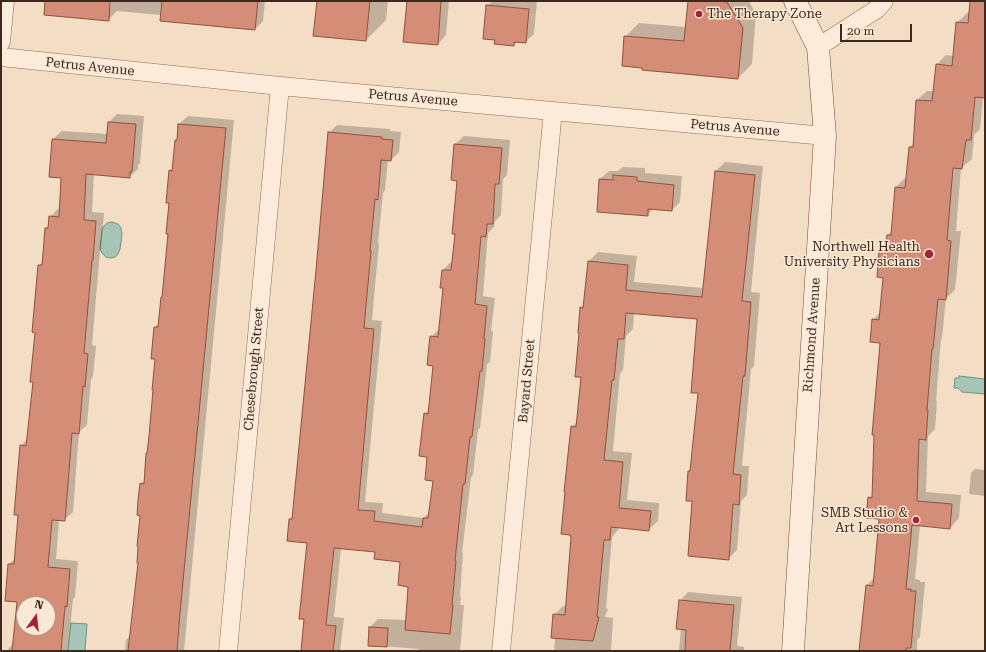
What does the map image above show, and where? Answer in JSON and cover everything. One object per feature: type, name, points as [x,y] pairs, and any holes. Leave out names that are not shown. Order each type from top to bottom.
[{"type":"main road","name":"Richmond Avenue","points":[[792,651],[825,136],[818,47],[795,1]]},
{"type":"street","points":[[1,42],[5,1]]},
{"type":"street","points":[[818,47],[877,9],[884,1]]},
{"type":"street","name":"Petrus Avenue","points":[[1,57],[280,86],[825,136]]},
{"type":"street","name":"Chesebrough Street","points":[[228,651],[280,86]]},
{"type":"street","name":"Bayard Street","points":[[501,651],[553,111]]},
{"type":"shaded area","points":[[112,222],[118,224],[121,228],[122,234],[118,254],[115,257],[110,258],[106,257],[102,253],[100,248],[102,230],[107,223]]},
{"type":"shaded area","points":[[959,376],[985,379],[985,394],[962,392],[958,388],[954,388],[955,378],[959,378]]},
{"type":"shaded area","points":[[71,623],[87,624],[85,651],[68,651]]},
{"type":"building","points":[[45,1],[110,1],[109,21],[44,15]]},
{"type":"building","points":[[162,1],[258,1],[255,30],[160,21]]},
{"type":"building","points":[[317,1],[370,1],[366,41],[313,36]]},
{"type":"building","points":[[407,1],[441,1],[438,45],[403,42]]},
{"type":"building","points":[[688,1],[727,2],[743,28],[738,79],[642,70],[642,68],[622,66],[624,36],[684,41]]},
{"type":"building","points":[[970,1],[985,1],[985,98],[975,97],[971,140],[966,140],[962,169],[953,168],[947,240],[951,241],[946,300],[938,299],[932,349],[926,440],[919,439],[917,501],[952,504],[950,529],[912,525],[906,589],[916,591],[911,648],[906,648],[906,651],[859,651],[866,585],[873,586],[879,519],[866,518],[868,497],[872,498],[874,435],[872,435],[880,343],[870,342],[872,319],[879,320],[883,278],[877,277],[879,250],[885,251],[887,235],[891,235],[895,187],[905,188],[909,147],[913,147],[916,100],[932,101],[936,64],[952,66],[956,22],[968,23]]},
{"type":"building","points":[[486,5],[529,9],[526,43],[514,42],[514,46],[494,44],[495,40],[483,39]]},
{"type":"building","points":[[108,122],[136,124],[132,172],[130,172],[130,178],[86,174],[84,220],[96,221],[84,353],[88,354],[85,387],[83,386],[79,434],[72,433],[65,521],[52,520],[48,567],[70,569],[61,651],[12,651],[16,612],[16,636],[56,636],[56,596],[16,596],[16,602],[5,601],[8,564],[14,564],[18,515],[14,515],[20,445],[26,446],[33,382],[30,382],[35,333],[32,332],[38,265],[42,265],[45,228],[48,228],[49,216],[59,217],[61,178],[49,177],[52,139],[106,143]]},
{"type":"building","points":[[178,124],[226,128],[177,651],[128,651],[138,563],[137,546],[140,516],[137,515],[138,500],[140,483],[144,484],[153,390],[155,359],[151,359],[154,327],[158,327],[162,297],[168,234],[166,234],[169,203],[166,203],[169,170],[172,171]]},
{"type":"building","points":[[328,132],[382,137],[382,139],[393,140],[391,161],[381,160],[378,200],[375,199],[370,251],[364,328],[374,329],[358,510],[375,511],[374,521],[422,527],[423,518],[428,518],[433,481],[425,480],[427,457],[419,456],[424,413],[428,414],[433,366],[427,365],[430,336],[438,337],[443,288],[440,288],[442,270],[451,270],[455,234],[452,234],[457,181],[451,180],[454,144],[502,148],[499,184],[495,184],[493,224],[487,224],[486,237],[481,236],[475,304],[487,306],[485,339],[482,371],[480,371],[472,437],[470,437],[465,484],[463,484],[455,561],[450,634],[405,630],[408,587],[398,585],[400,562],[374,559],[375,552],[334,548],[326,625],[336,626],[333,651],[301,651],[304,619],[299,619],[307,543],[287,541],[289,519],[292,519]]},
{"type":"building","points":[[715,171],[755,175],[742,301],[751,302],[745,376],[743,376],[733,474],[741,475],[739,505],[733,504],[729,560],[688,556],[692,501],[686,501],[688,471],[690,471],[698,393],[691,393],[697,319],[626,313],[624,339],[618,339],[614,380],[612,380],[604,460],[623,462],[619,508],[651,511],[649,531],[611,527],[610,540],[604,540],[597,617],[599,617],[593,641],[551,638],[553,614],[565,615],[571,537],[570,535],[561,534],[571,426],[576,427],[581,377],[575,377],[580,307],[583,308],[588,261],[628,265],[626,290],[702,297]]},
{"type":"building","points":[[613,175],[637,177],[637,181],[674,185],[672,211],[648,209],[648,216],[597,212],[599,179],[613,180]]},
{"type":"building","points":[[679,600],[734,605],[730,651],[685,651],[686,630],[676,629]]},
{"type":"building","points":[[369,627],[388,628],[387,647],[368,646]]},
{"type":"place","name":"The Therapy Zone","points":[[699,14]]},
{"type":"place","name":"Northwell Health University Physicians","points":[[929,254]]},
{"type":"place","name":"SMB Studio & Art Lessons","points":[[916,520]]}]
